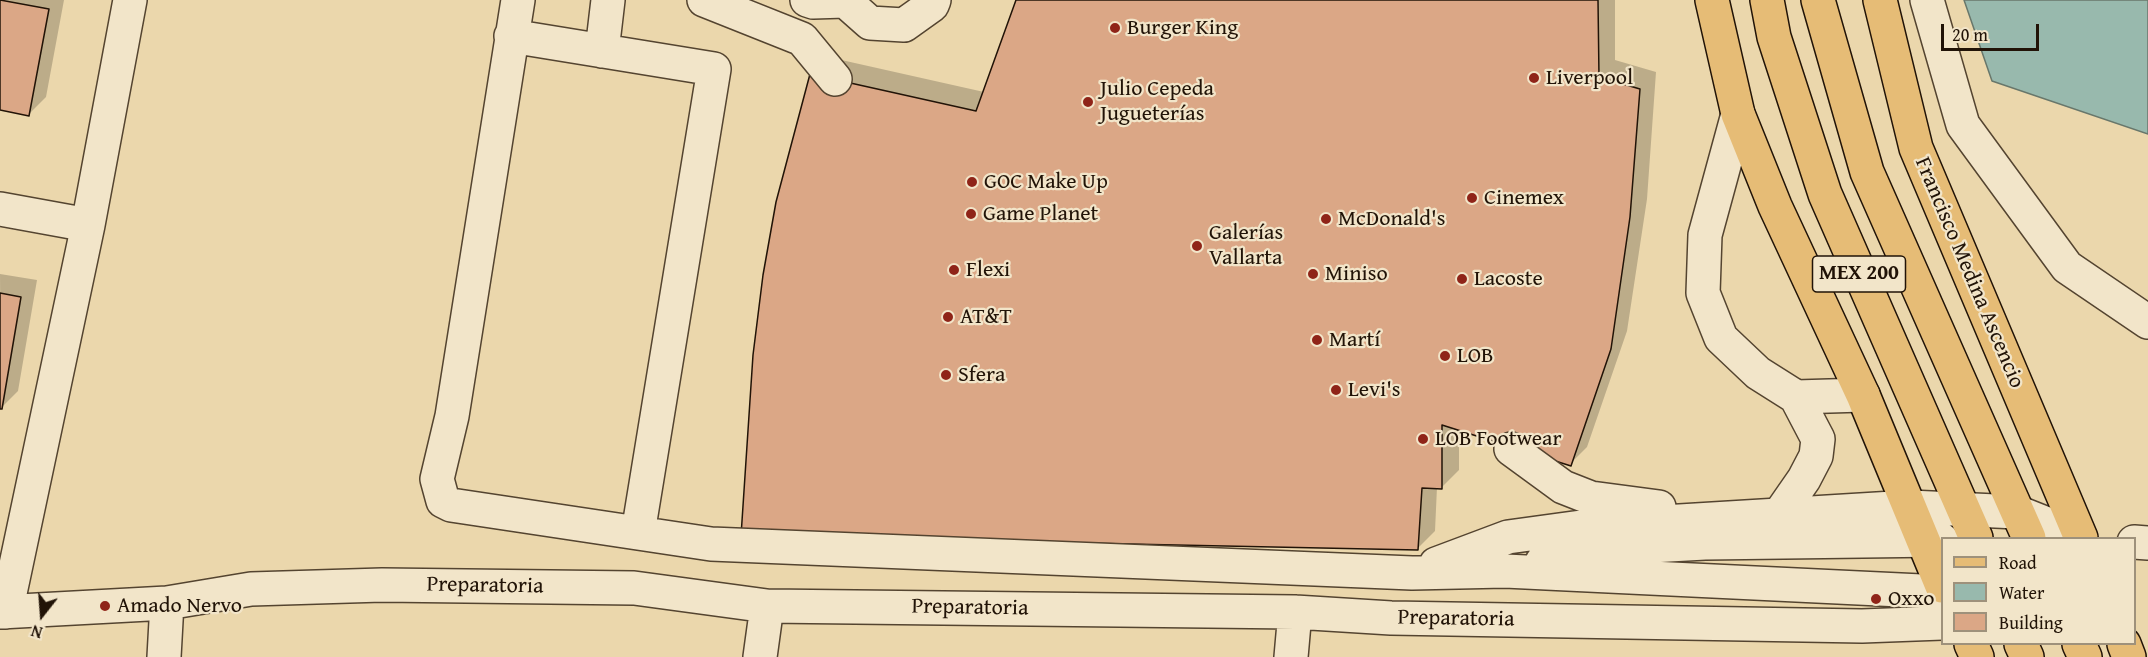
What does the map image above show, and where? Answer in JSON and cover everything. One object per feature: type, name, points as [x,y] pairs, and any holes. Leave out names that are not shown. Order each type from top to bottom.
[{"type":"main road","points":[[1712,0],[1738,114],[1775,206],[1863,395],[1910,507],[1935,557]]},
{"type":"main road","name":"MEX 200","points":[[1767,0],[1774,37],[1825,194],[1961,509],[1975,537]]},
{"type":"main road","name":"MEX 200","points":[[1818,0],[1867,172],[2023,525]]},
{"type":"main road","name":"Francisco Medina Ascencio","points":[[1880,0],[1916,148],[2081,537]]},
{"type":"street","points":[[3,612],[88,225],[130,0]]},
{"type":"street","points":[[518,0],[452,416],[437,479],[443,501],[451,505],[711,544],[1412,573],[1505,571],[1941,592]]},
{"type":"street","points":[[602,51],[608,0]]},
{"type":"street","points":[[704,0],[802,39],[835,79]]},
{"type":"street","points":[[807,0],[813,2],[844,1],[870,23],[904,25],[932,5],[934,0]]},
{"type":"street","points":[[1927,0],[1963,124],[2067,267],[2148,322]]},
{"type":"street","points":[[511,36],[714,69],[638,533]]},
{"type":"street","points":[[1738,114],[1705,235],[1703,292],[1721,338],[1758,373],[1796,397],[1818,439],[1816,456],[1804,479],[1779,515]]},
{"type":"street","points":[[0,209],[88,225]]},
{"type":"street","points":[[1796,397],[1863,395]]},
{"type":"street","points":[[1511,449],[1563,488],[1591,498],[1744,518]]},
{"type":"street","points":[[1412,573],[1508,537],[1581,526],[1910,507],[1961,509],[2077,537]]},
{"type":"street","points":[[1505,571],[1596,549],[1705,543],[1935,557]]},
{"type":"street","name":"Preparatoria","points":[[3,612],[167,603],[251,589],[382,585],[634,588],[767,606],[1295,612],[1391,618],[1650,623],[1862,626],[1941,623]]},
{"type":"street","points":[[164,657],[167,603]]},
{"type":"street","points":[[760,657],[767,606]]},
{"type":"street","points":[[1291,657],[1295,612]]},
{"type":"water","points":[[1964,0],[2148,0],[2148,134],[1992,81]]},
{"type":"building","points":[[0,0],[49,9],[29,116],[0,110]]},
{"type":"building","name":"Galerías Vallarta","points":[[1016,0],[1598,0],[1599,77],[1640,89],[1630,217],[1611,349],[1571,466],[1442,425],[1442,489],[1422,488],[1418,550],[741,536],[753,355],[763,275],[776,202],[810,74],[976,111]]},
{"type":"building","points":[[0,293],[21,297],[2,409],[0,409]]},
{"type":"place","name":"Burger King","points":[[1115,28]]},
{"type":"place","name":"Liverpool","points":[[1534,78]]},
{"type":"place","name":"Julio Cepeda Jugueterías","points":[[1088,102]]},
{"type":"place","name":"GOC Make Up","points":[[972,182]]},
{"type":"place","name":"Cinemex","points":[[1472,198]]},
{"type":"place","name":"Game Planet","points":[[971,214]]},
{"type":"place","name":"McDonald's","points":[[1326,219]]},
{"type":"place","name":"Galerías Vallarta","points":[[1197,246]]},
{"type":"place","name":"Flexi","points":[[954,270]]},
{"type":"place","name":"Miniso","points":[[1313,274]]},
{"type":"place","name":"Lacoste","points":[[1462,279]]},
{"type":"place","name":"AT&T","points":[[948,317]]},
{"type":"place","name":"Martí","points":[[1317,340]]},
{"type":"place","name":"LOB","points":[[1445,356]]},
{"type":"place","name":"Sfera","points":[[946,375]]},
{"type":"place","name":"Levi's","points":[[1336,390]]},
{"type":"place","name":"LOB Footwear","points":[[1423,439]]},
{"type":"place","name":"Oxxo","points":[[1876,599]]},
{"type":"place","name":"Amado Nervo","points":[[105,606]]}]
